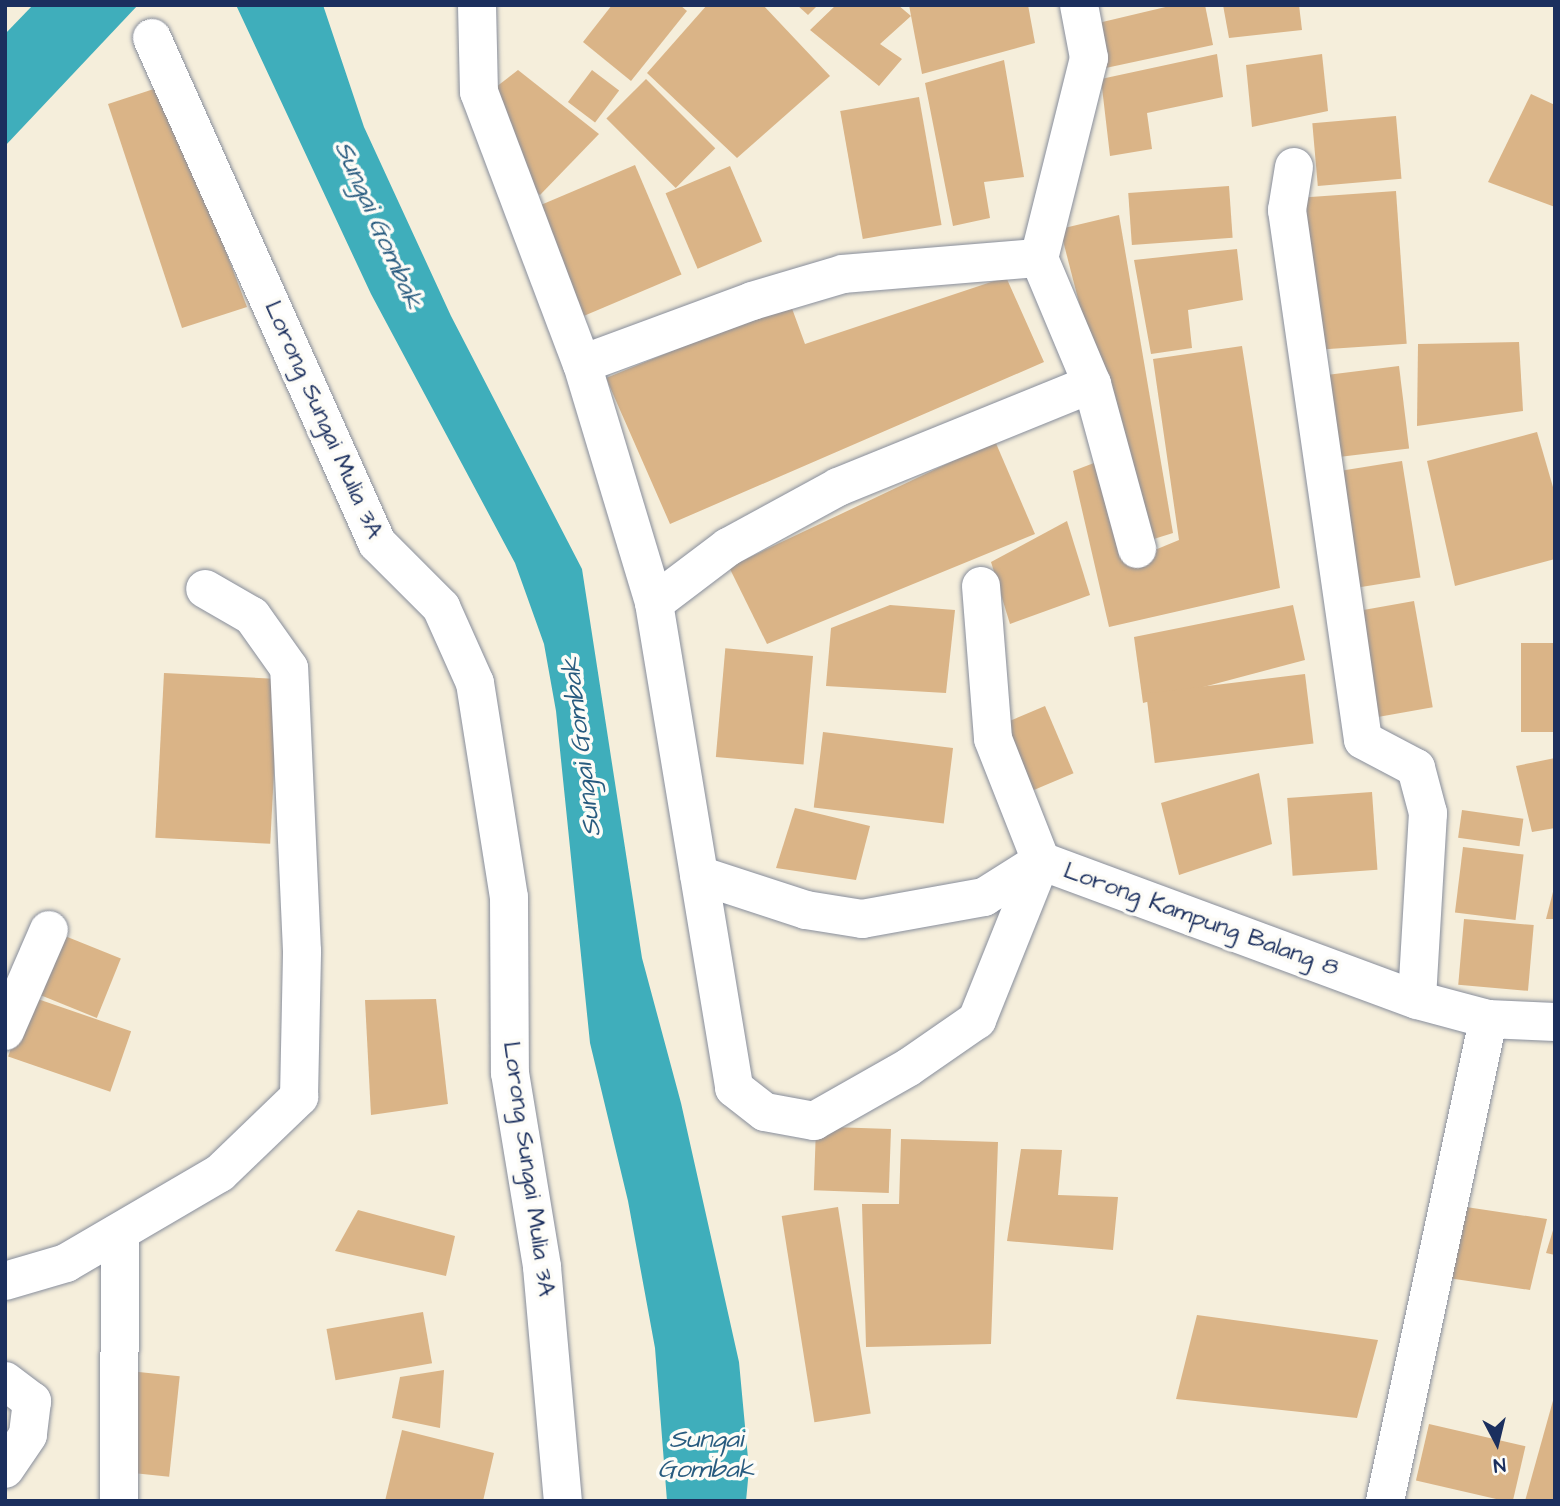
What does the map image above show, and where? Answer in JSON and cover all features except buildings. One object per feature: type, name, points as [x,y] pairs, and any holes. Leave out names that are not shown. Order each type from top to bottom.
[{"type":"street","points":[[477,5],[479,92],[583,365],[654,603],[734,1088],[765,1112],[814,1121],[909,1067],[977,1020],[1041,860]]},
{"type":"street","points":[[1079,5],[1089,58],[1039,258],[1092,384],[1137,549]]},
{"type":"street","name":"Lorong Sungai Mulia 3A","points":[[152,38],[377,543],[441,607],[475,683],[509,897],[510,1073],[542,1267],[563,1501]]},
{"type":"street","points":[[1294,167],[1287,210],[1363,740],[1416,768],[1428,813],[1417,1000]]},
{"type":"street","points":[[583,365],[752,301],[843,274],[1039,258]]},
{"type":"street","points":[[654,603],[728,547],[838,487],[1092,384]]},
{"type":"street","name":"Lorong Kampung Balang 8","points":[[981,586],[993,739],[1041,860],[1417,1000],[1488,1019],[1555,1022]]},
{"type":"street","points":[[5,1281],[66,1264],[220,1173],[299,1097],[302,951],[289,668],[252,616],[205,589]]},
{"type":"street","points":[[699,875],[806,910],[862,919],[984,897],[1041,860]]},
{"type":"street","points":[[5,1031],[49,930]]},
{"type":"street","points":[[1385,1501],[1488,1019]]},
{"type":"street","points":[[119,1501],[120,1232]]},
{"type":"street","points":[[5,1381],[32,1401],[29,1434],[5,1469]]},
{"type":"water","points":[[33,5],[138,5],[5,146],[5,34]]},
{"type":"water","name":"Sungai Gombak","points":[[236,5],[323,5],[364,127],[451,316],[582,569],[642,958],[681,1103],[739,1362],[749,1469],[746,1501],[667,1501],[655,1348],[628,1201],[590,1043],[556,711],[544,644],[515,563],[371,294]]}]
